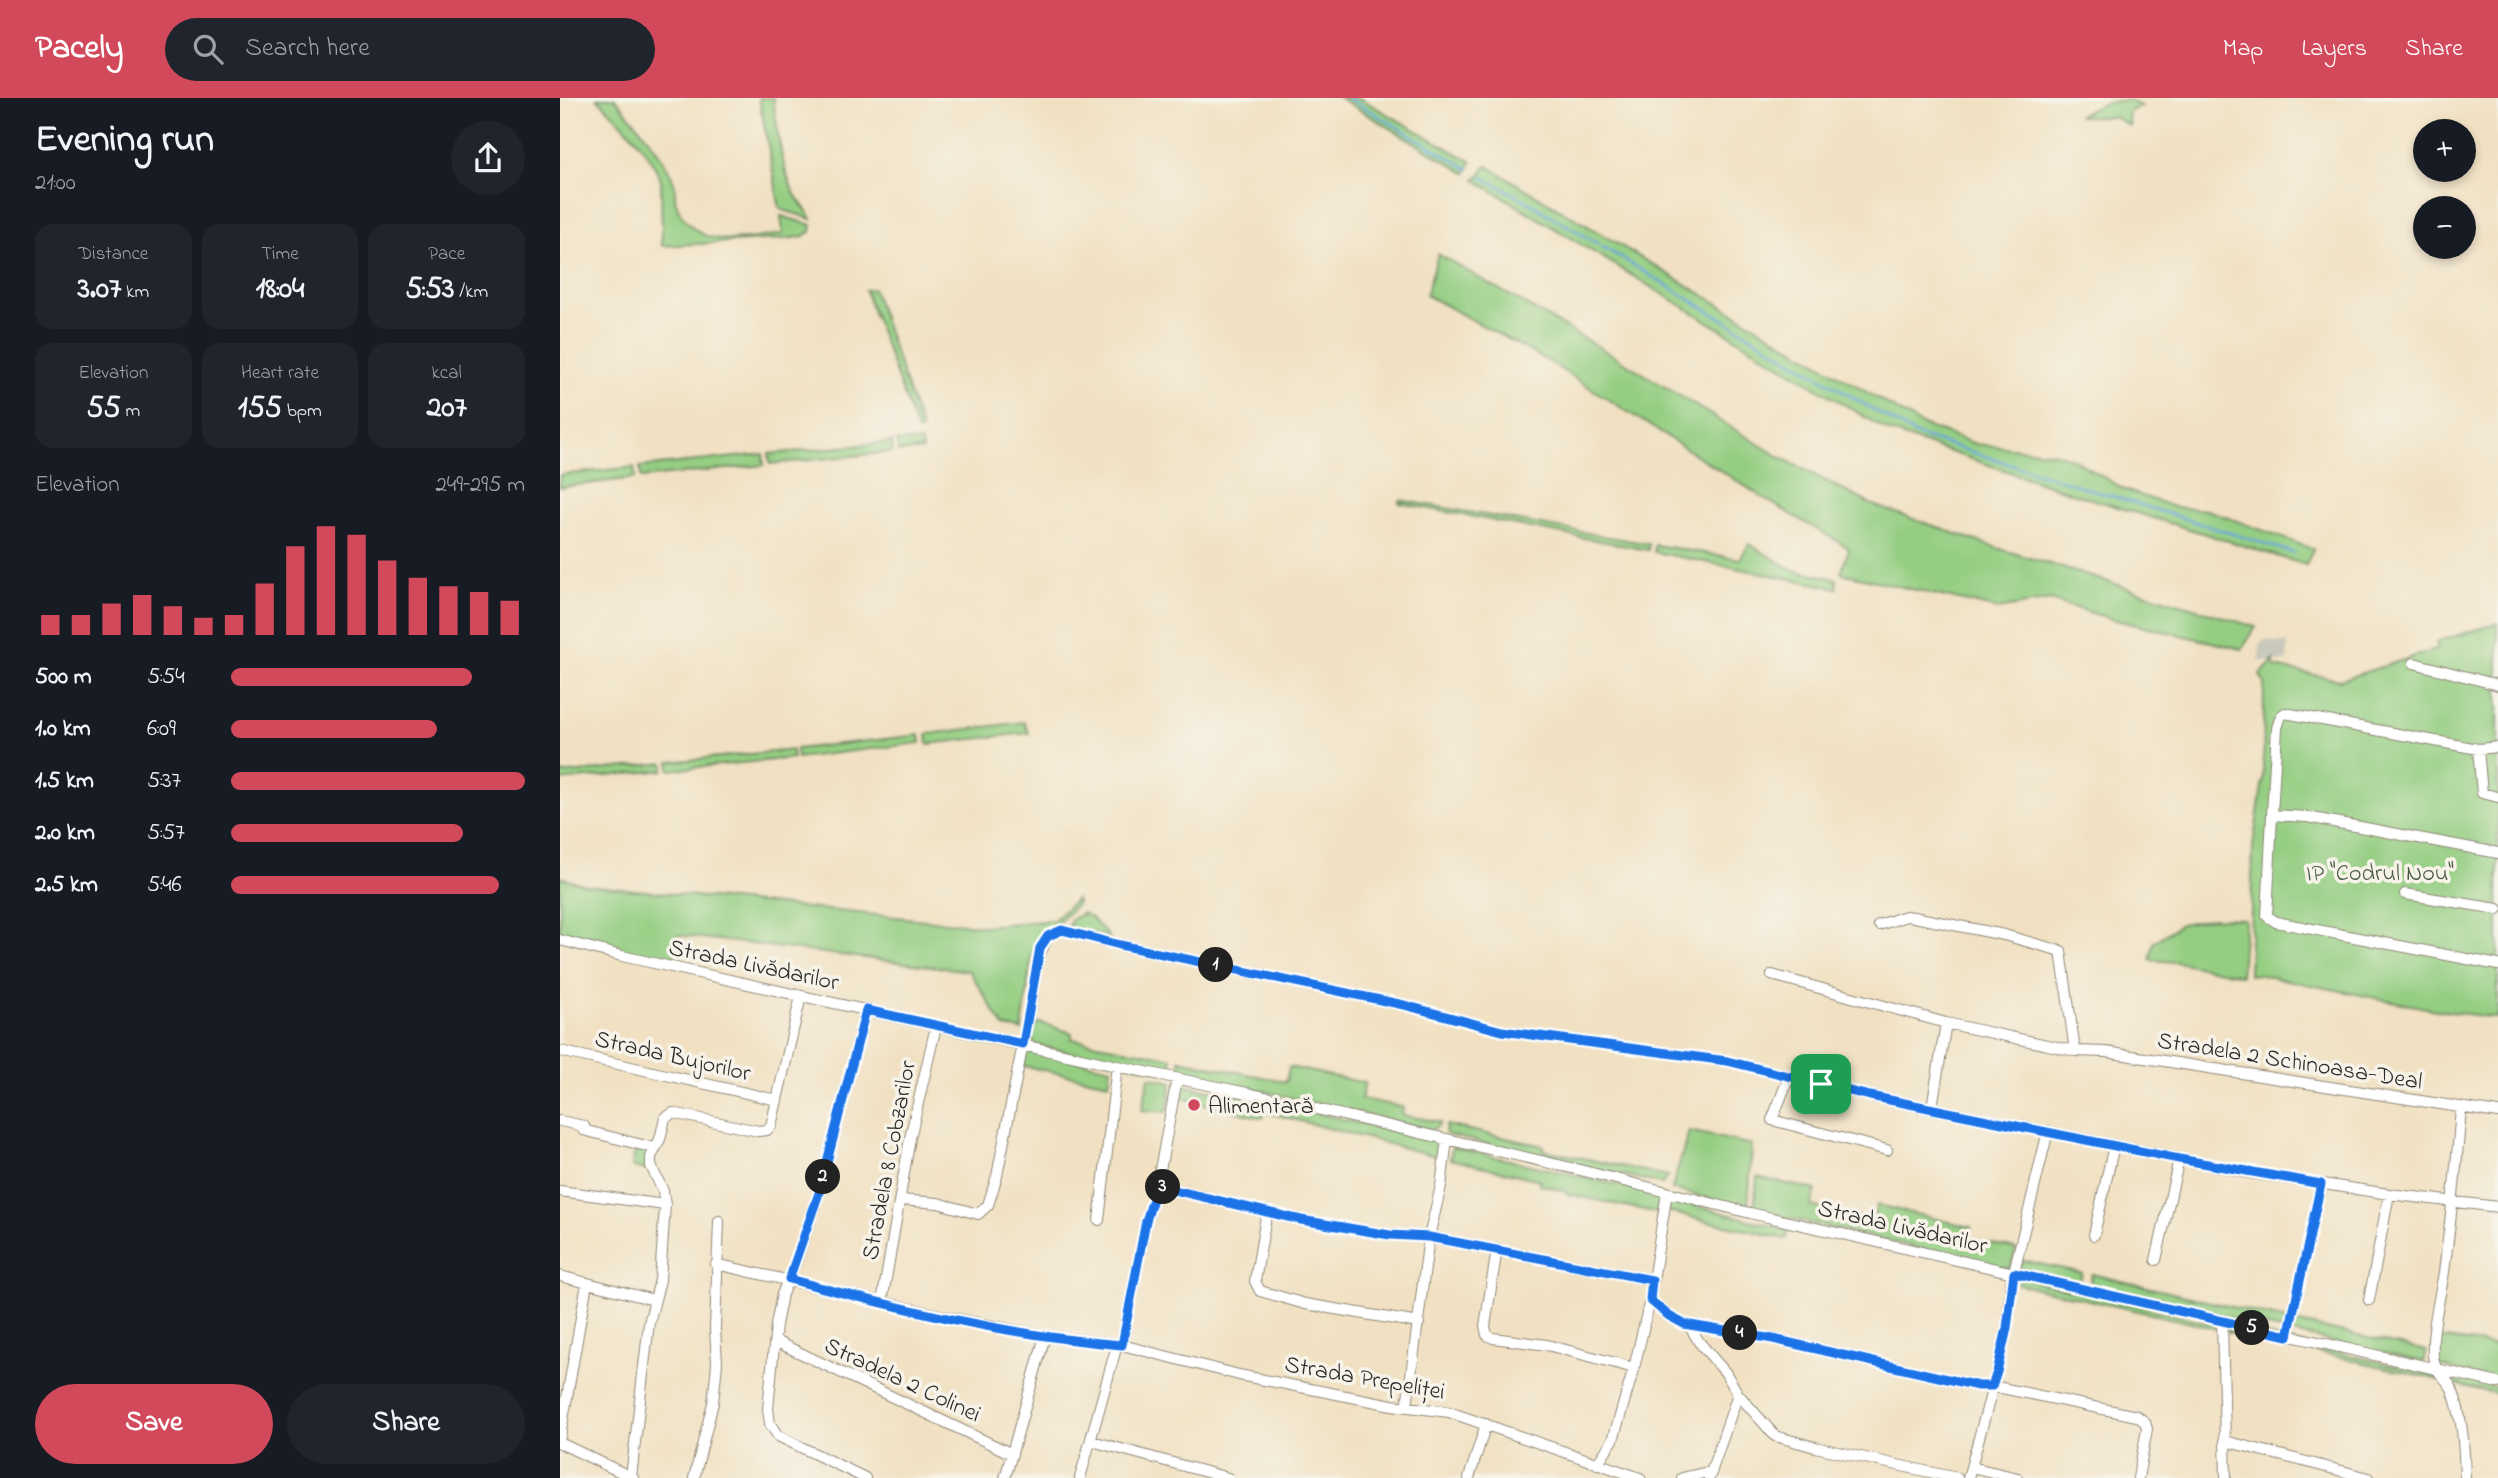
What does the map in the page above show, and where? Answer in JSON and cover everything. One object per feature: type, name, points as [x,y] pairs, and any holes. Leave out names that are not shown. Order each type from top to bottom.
[{"type":"street","points":[[2414,663],[2498,685]]},
{"type":"street","points":[[2498,747],[2478,748],[2289,713],[2281,716],[2277,728],[2267,915],[2272,921],[2498,965]]},
{"type":"street","points":[[2478,748],[2482,793],[2498,797]]},
{"type":"street","points":[[2272,816],[2307,817],[2498,853]]},
{"type":"street","points":[[2405,894],[2498,909]]},
{"type":"street","points":[[1879,925],[1914,916],[2004,935],[2061,951],[2076,1051]]},
{"type":"street","points":[[901,1200],[939,1203],[978,1214],[985,1210],[997,1176],[1040,948],[1048,936],[1062,930],[1120,945],[1390,1002],[1502,1031],[1727,1061],[1789,1077],[2179,1159],[2321,1184],[2498,1207]]},
{"type":"street","name":"Strada Livădarilor","points":[[560,940],[801,996],[1252,1094],[2014,1273],[2498,1383]]},
{"type":"street","name":"Stradela 2 Schinoasa-Deal","points":[[1772,975],[1946,1023],[2076,1051],[2106,1052],[2498,1113]]},
{"type":"street","points":[[560,1443],[632,1478],[649,1323],[660,1280],[665,1205],[663,1191],[651,1166],[654,1148],[668,1115],[673,1113],[762,1132],[771,1126],[801,996]]},
{"type":"street","points":[[865,1478],[785,1440],[772,1430],[768,1409],[782,1294],[819,1193],[866,1010]]},
{"type":"street","points":[[1932,1107],[1946,1023]]},
{"type":"street","name":"Stradela 8 Cobzarilor","points":[[882,1302],[910,1138],[936,1026]]},
{"type":"street","name":"Strada Bujorilor","points":[[560,1051],[778,1100]]},
{"type":"street","points":[[1099,1220],[1117,1066]]},
{"type":"street","points":[[1789,1077],[1772,1120],[1887,1150]]},
{"type":"street","points":[[1080,1478],[1120,1345],[1146,1221],[1157,1186],[1177,1079]]},
{"type":"street","points":[[2461,1107],[2453,1203],[2434,1362],[2450,1385],[2458,1409],[2465,1478]]},
{"type":"street","points":[[560,1121],[654,1148]]},
{"type":"street","points":[[1968,1478],[1997,1372],[2007,1328],[2014,1273],[2048,1131]]},
{"type":"street","points":[[1407,1406],[1429,1237],[1441,1186],[1447,1139]]},
{"type":"street","points":[[2094,1235],[2114,1145]]},
{"type":"street","points":[[2156,1260],[2179,1159]]},
{"type":"street","points":[[2288,1336],[2321,1184]]},
{"type":"street","points":[[1157,1186],[1301,1220],[1390,1235],[1429,1237],[1652,1280]]},
{"type":"street","points":[[560,1191],[665,1205]]},
{"type":"street","points":[[1597,1464],[1613,1440],[1634,1368],[1650,1300],[1667,1192]]},
{"type":"street","points":[[2370,1300],[2389,1194]]},
{"type":"street","points":[[1267,1211],[1255,1281],[1260,1291],[1305,1304],[1419,1322]]},
{"type":"street","points":[[694,1478],[713,1404],[717,1363],[716,1264],[719,1221]]},
{"type":"street","points":[[1497,1249],[1485,1326],[1487,1335],[1547,1345],[1634,1368]]},
{"type":"street","name":"Strada Prepeliței","points":[[716,1264],[1045,1336],[1120,1345],[1239,1375],[1392,1405],[1449,1412],[1640,1478]]},
{"type":"street","points":[[560,1276],[654,1300]]},
{"type":"street","points":[[560,1437],[587,1283]]},
{"type":"street","points":[[1650,1300],[1669,1316],[1689,1325],[1773,1339],[1910,1372],[1978,1386],[1992,1386],[2142,1419],[2147,1429],[2138,1478]]},
{"type":"street","points":[[2222,1321],[2227,1478]]},
{"type":"street","points":[[1689,1325],[1699,1342],[1726,1372],[1738,1394],[1769,1431],[1781,1439],[1957,1478]]},
{"type":"street","points":[[1005,1478],[1045,1336]]},
{"type":"street","name":"Stradela 2 Colinei","points":[[775,1341],[1012,1454]]},
{"type":"street","points":[[1682,1478],[1711,1474],[1738,1394]]},
{"type":"street","points":[[1469,1478],[1486,1424]]},
{"type":"street","points":[[1481,1444],[1503,1430]]},
{"type":"street","points":[[1092,1441],[1228,1478]]},
{"type":"street","points":[[2225,1441],[2369,1478]]},
{"type":"street","points":[[1971,1467],[2018,1478]]},
{"type":"shaded area","points":[[2265,640],[2288,644],[2287,662],[2259,661],[2260,643]]},
{"type":"green space","points":[[597,98],[615,98],[648,138],[669,170],[674,182],[676,203],[684,219],[695,230],[707,236],[736,240],[783,234],[781,216],[812,225],[811,232],[801,237],[783,239],[662,246],[661,180],[641,146]]},
{"type":"green space","points":[[759,98],[773,98],[786,173],[796,196],[812,219],[780,209]]},
{"type":"green space","points":[[1340,98],[1359,98],[1472,162],[1466,173]]},
{"type":"green space","points":[[2125,100],[2142,107],[2128,114],[2130,126],[2114,117],[2077,116],[2103,104]]},
{"type":"green space","points":[[1487,166],[1922,425],[1976,444],[2056,453],[2073,459],[2125,490],[2174,507],[2207,510],[2313,549],[2306,565],[2072,493],[1888,431],[1475,180]]},
{"type":"green space","points":[[1438,254],[1616,357],[1778,456],[1870,504],[1997,548],[2256,627],[2242,649],[2115,620],[2050,600],[1998,609],[1841,573],[1849,548],[1770,502],[1546,360],[1426,295]]},
{"type":"green space","points":[[873,289],[920,431],[917,431],[865,290]]},
{"type":"green space","points":[[897,441],[920,442],[923,450],[898,452]]},
{"type":"green space","points":[[892,442],[893,452],[770,464],[769,454]]},
{"type":"green space","points":[[763,454],[764,465],[641,478],[640,467]]},
{"type":"green space","points":[[634,467],[635,478],[560,487],[560,475]]},
{"type":"green space","points":[[1400,500],[1649,544],[1648,550],[1399,503]]},
{"type":"green space","points":[[1749,544],[1793,570],[1837,579],[1837,588],[1654,552],[1655,545],[1740,559]]},
{"type":"green space","name":"IP \"Codrul Nou\"","points":[[2498,623],[2498,1018],[2436,1010],[2256,974],[2249,975],[2253,846],[2263,780],[2264,683],[2260,675],[2274,660],[2274,667],[2340,680],[2438,649],[2436,642]]},
{"type":"green space","points":[[1024,722],[1029,733],[928,744],[927,734]]},
{"type":"green space","points":[[920,735],[921,743],[797,758],[796,749]]},
{"type":"green space","points":[[792,750],[793,758],[670,770],[669,762]]},
{"type":"green space","points":[[664,763],[664,770],[560,781],[560,774]]},
{"type":"green space","points":[[560,877],[587,885],[983,926],[1054,920],[1076,899],[1077,904],[1040,937],[1032,953],[1022,1030],[1004,1027],[969,971],[678,935],[674,963],[560,936]]},
{"type":"green space","points":[[1083,913],[1092,918],[1110,938],[1068,927],[1071,920]]},
{"type":"green space","points":[[2213,918],[2245,919],[2241,975],[2177,962],[2150,960],[2154,942],[2181,924]]},
{"type":"green space","points":[[1041,1023],[1072,1033],[1072,1039],[1172,1058],[1171,1070],[1168,1073],[1036,1045],[1032,1040],[1032,1024]]},
{"type":"green space","points":[[1025,1049],[1111,1068],[1109,1083],[1023,1066]]},
{"type":"green space","points":[[1180,1060],[1286,1082],[1289,1067],[1365,1083],[1361,1099],[1403,1107],[1402,1115],[1440,1122],[1432,1130],[1180,1072]]},
{"type":"green space","points":[[1149,1077],[1172,1082],[1167,1112],[1142,1110]]},
{"type":"green space","points":[[1183,1085],[1261,1100],[1440,1142],[1439,1157],[1265,1112],[1263,1118],[1181,1098]]},
{"type":"green space","points":[[1446,1125],[1544,1146],[1544,1150],[1668,1176],[1662,1184],[1447,1135]]},
{"type":"green space","points":[[1689,1131],[1752,1145],[1748,1209],[1672,1189]]},
{"type":"green space","points":[[636,1146],[646,1148],[649,1152],[647,1170],[632,1167]]},
{"type":"green space","points":[[1452,1147],[1662,1195],[1658,1213],[1567,1194],[1539,1184],[1540,1180],[1450,1159]]},
{"type":"green space","points":[[1757,1177],[1816,1190],[1811,1206],[1873,1220],[1877,1205],[1971,1227],[1969,1239],[2016,1249],[2010,1269],[1754,1210]]},
{"type":"green space","points":[[1674,1200],[1788,1230],[1786,1239],[1668,1212],[1669,1204]]},
{"type":"green space","points":[[2022,1260],[2082,1273],[2079,1283],[2019,1270]]},
{"type":"green space","points":[[2092,1274],[2287,1320],[2285,1331],[2089,1286]]},
{"type":"green space","points":[[2019,1278],[2219,1325],[2218,1329],[2018,1284]]},
{"type":"green space","points":[[2295,1322],[2427,1351],[2424,1362],[2292,1333]]},
{"type":"green space","points":[[2228,1327],[2432,1374],[2440,1380],[2228,1332]]},
{"type":"green space","points":[[2438,1338],[2498,1346],[2498,1380],[2439,1366]]},
{"type":"green space","points":[[2448,1376],[2498,1388],[2498,1394],[2454,1384]]},
{"type":"waterway","points":[[1348,98],[1469,169]]},
{"type":"waterway","points":[[1482,177],[1914,434],[2294,553]]},
{"type":"place","name":"Alimentară","points":[[1194,1105]]},
{"type":"route","points":[[1062,930],[1197,962],[1404,1005],[1502,1031],[1727,1061],[1821,1084],[2179,1159],[2321,1184],[2288,1336],[2014,1273],[2007,1328],[1997,1372],[1992,1386],[1978,1386],[1773,1339],[1684,1324],[1669,1316],[1650,1300],[1652,1280],[1429,1237],[1390,1235],[1301,1220],[1157,1186],[1146,1221],[1122,1345],[1045,1336],[952,1318],[789,1279],[819,1193],[855,1062],[866,1010],[1023,1044],[1040,948],[1048,936],[1062,930]]}]
